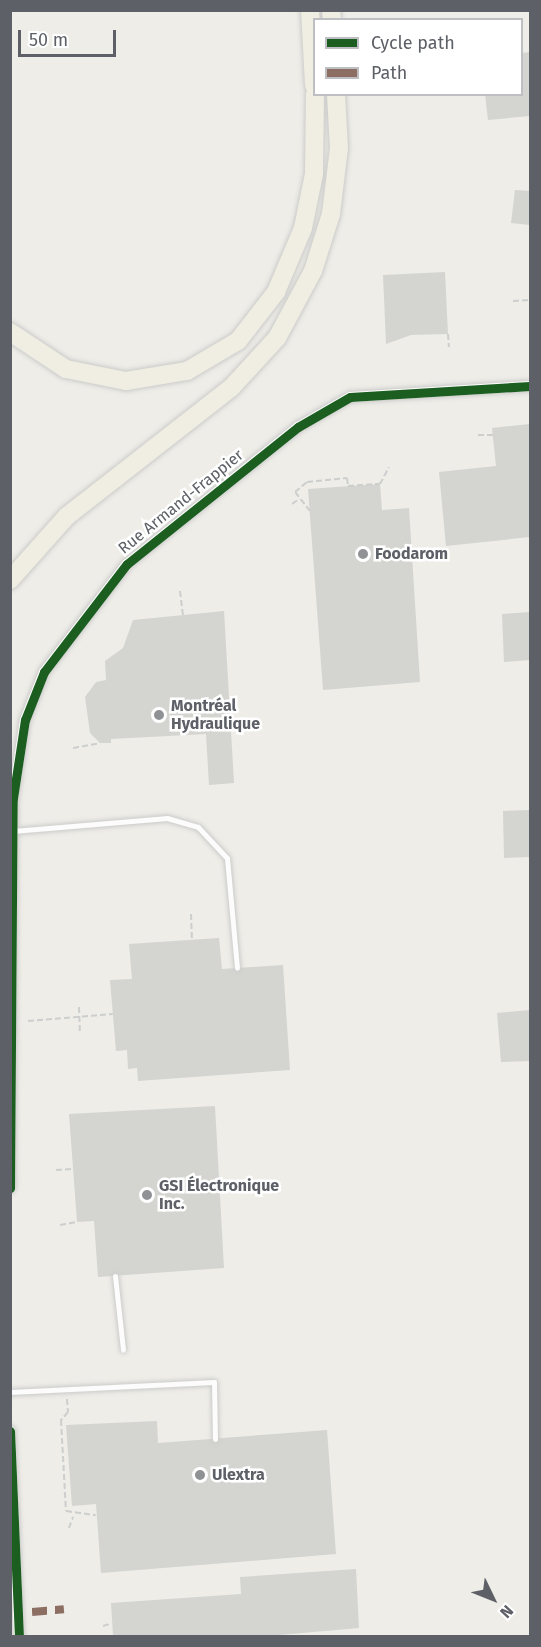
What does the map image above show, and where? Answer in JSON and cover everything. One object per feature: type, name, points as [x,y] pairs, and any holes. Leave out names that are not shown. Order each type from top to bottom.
[{"type":"highway","points":[[310,10],[313,55]]},
{"type":"highway","points":[[10,332],[66,369],[126,381],[187,371],[238,341],[276,292],[303,228],[314,174],[315,96]]},
{"type":"highway","points":[[10,580],[67,516],[231,388],[277,338],[313,271],[331,214],[339,148],[336,96]]},
{"type":"street","name":"Rue Armand-Frappier","points":[[10,1188],[13,831],[25,720],[45,672],[127,564],[298,427],[350,397],[531,386]]},
{"type":"street","points":[[10,1431],[19,1636]]},
{"type":"lane","points":[[13,831],[167,819],[198,827],[227,858],[237,968]]},
{"type":"lane","points":[[115,1276],[123,1350]]},
{"type":"lane","points":[[10,1392],[214,1382],[215,1439]]},
{"type":"path","points":[[513,301],[531,300]]},
{"type":"path","points":[[448,334],[449,347]]},
{"type":"path","points":[[478,435],[493,435]]},
{"type":"path","points":[[310,511],[295,492],[308,482],[347,478],[348,486],[380,484],[389,467]]},
{"type":"path","points":[[292,504],[300,498]]},
{"type":"path","points":[[180,591],[183,615]]},
{"type":"path","points":[[73,748],[100,743]]},
{"type":"path","points":[[191,914],[192,940]]},
{"type":"path","points":[[79,1007],[81,1032]]},
{"type":"path","points":[[28,1021],[113,1014]]},
{"type":"path","points":[[56,1170],[73,1169]]},
{"type":"path","points":[[60,1225],[77,1222]]},
{"type":"path","points":[[67,1390],[63,1448],[66,1512],[73,1516],[96,1515]]},
{"type":"path","points":[[63,1448],[67,1447]]},
{"type":"path","points":[[69,1528],[73,1516]]},
{"type":"path","points":[[103,1626],[112,1623]]},
{"type":"building","points":[[530,52],[530,116],[488,120],[485,96],[523,96],[523,53]]},
{"type":"building","points":[[515,190],[530,191],[530,225],[511,223]]},
{"type":"building","points":[[445,272],[448,334],[411,335],[386,344],[383,275]]},
{"type":"building","points":[[530,424],[530,537],[446,546],[439,472],[496,466],[492,428]]},
{"type":"building","name":"Foodarom","points":[[380,484],[382,510],[409,508],[420,682],[323,690],[308,489]]},
{"type":"building","name":"Montréal Hydraulique","points":[[224,611],[234,783],[209,785],[206,734],[111,739],[111,743],[100,743],[90,733],[85,697],[96,682],[106,680],[105,661],[123,648],[133,620]]},
{"type":"building","points":[[530,612],[530,660],[504,662],[502,614]]},
{"type":"building","points":[[530,810],[530,857],[504,858],[503,811]]},
{"type":"building","points":[[219,938],[222,969],[283,965],[290,1070],[138,1081],[137,1068],[128,1069],[127,1050],[116,1051],[110,980],[132,979],[129,944]]},
{"type":"building","points":[[530,1010],[530,1061],[501,1062],[497,1013]]},
{"type":"building","name":"GSI Électronique Inc.","points":[[215,1106],[224,1268],[98,1277],[94,1221],[77,1222],[69,1114]]},
{"type":"building","name":"Ulextra","points":[[157,1421],[158,1443],[327,1430],[336,1554],[101,1573],[96,1504],[72,1506],[66,1425]]},
{"type":"building","points":[[356,1569],[359,1628],[268,1636],[113,1636],[111,1603],[241,1594],[240,1577]]},
{"type":"marked path","points":[[32,1612],[64,1609]]},
{"type":"cycle path","points":[[10,1188],[13,798],[25,720],[44,672],[127,564],[298,427],[350,397],[530,386]]},
{"type":"cycle path","points":[[10,1431],[19,1636]]},
{"type":"place","name":"Foodarom","points":[[363,554]]},
{"type":"place","name":"Montréal Hydraulique","points":[[159,715]]},
{"type":"place","name":"GSI Électronique Inc.","points":[[147,1195]]},
{"type":"place","name":"Ulextra","points":[[200,1475]]}]
